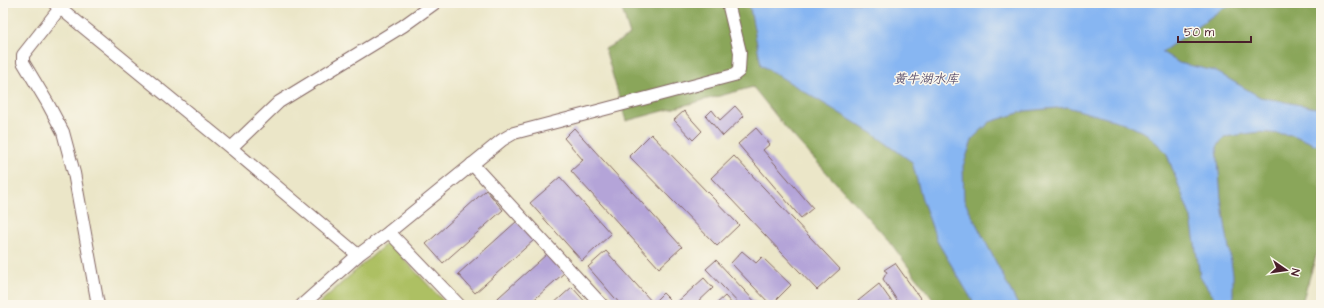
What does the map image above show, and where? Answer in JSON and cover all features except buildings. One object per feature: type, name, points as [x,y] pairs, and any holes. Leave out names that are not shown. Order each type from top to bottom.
[{"type":"street","points":[[231,148],[279,102],[403,26],[435,3]]},
{"type":"street","points":[[302,305],[358,255],[390,232],[502,140],[519,131],[734,75],[739,71],[740,58],[728,3]]},
{"type":"street","points":[[98,305],[74,174],[63,132],[47,102],[22,62],[23,55],[60,5],[358,255]]},
{"type":"street","points":[[472,164],[602,305]]},
{"type":"street","points":[[390,232],[459,305]]},
{"type":"green space","points":[[620,3],[1321,3],[1321,240],[1303,299],[1303,305],[937,305],[889,241],[785,127],[753,87],[626,121],[605,49],[630,35]]},
{"type":"green space","points":[[388,242],[447,305],[317,305]]},
{"type":"water","name":"黄牛湖水库","points":[[749,3],[1235,3],[1222,9],[1162,52],[1179,63],[1215,71],[1260,97],[1321,109],[1321,147],[1293,135],[1259,132],[1224,137],[1217,147],[1221,198],[1233,274],[1233,298],[1226,305],[1221,305],[1214,298],[1200,276],[1191,218],[1166,152],[1147,134],[1124,123],[1067,107],[1025,111],[990,122],[973,138],[963,166],[964,200],[1018,305],[975,305],[937,241],[922,199],[912,162],[872,133],[761,65]]}]
